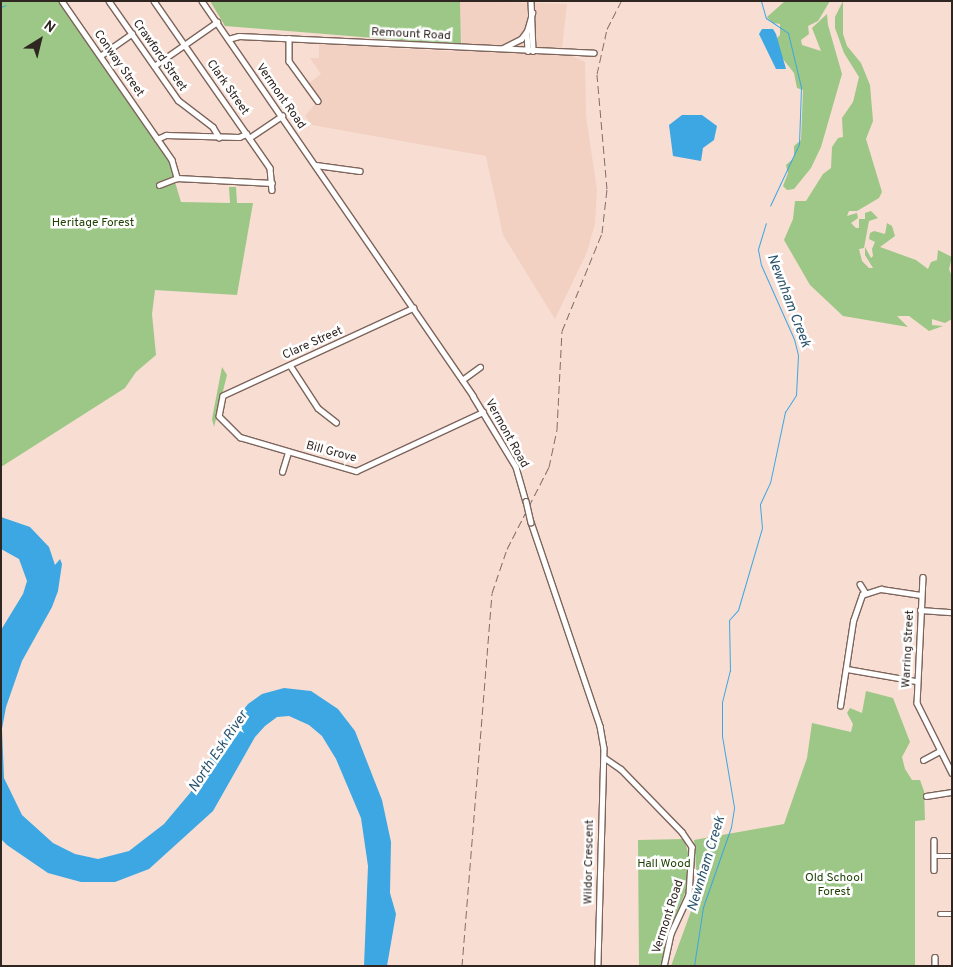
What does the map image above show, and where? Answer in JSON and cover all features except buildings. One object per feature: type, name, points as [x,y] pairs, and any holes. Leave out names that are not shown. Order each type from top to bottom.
[{"type":"street","name":"Conway Street","points":[[62,1],[173,162],[177,178]]},
{"type":"street","name":"Crawford Street","points":[[109,1],[178,100],[213,127],[219,137]]},
{"type":"street","name":"Clark Street","points":[[154,1],[270,168],[272,190]]},
{"type":"street","name":"Vermont Road","points":[[202,1],[414,308],[483,412],[516,467],[531,522],[600,726],[605,758],[621,769],[682,832],[692,847],[689,896],[672,934],[664,966]]},
{"type":"street","points":[[530,51],[529,32],[532,1]]},
{"type":"street","points":[[154,66],[217,22]]},
{"type":"street","points":[[496,49],[515,43],[529,32]]},
{"type":"street","points":[[100,56],[132,34]]},
{"type":"street","name":"Remount Road","points":[[228,39],[239,36],[289,38],[594,54]]},
{"type":"street","points":[[289,38],[289,61],[318,101]]},
{"type":"street","points":[[157,138],[166,135],[248,136],[282,116]]},
{"type":"street","points":[[316,165],[360,171]]},
{"type":"street","points":[[158,184],[177,178],[272,183]]},
{"type":"street","name":"Clare Street","points":[[221,398],[414,308]]},
{"type":"street","points":[[290,366],[318,408],[336,422]]},
{"type":"street","points":[[462,380],[480,368]]},
{"type":"street","name":"Bill Grove","points":[[221,398],[219,416],[237,434],[288,452],[361,470],[421,438],[483,412]]},
{"type":"street","points":[[282,472],[288,452]]},
{"type":"street","name":"Warring Street","points":[[923,577],[916,681],[920,712],[952,773]]},
{"type":"street","points":[[860,584],[865,592]]},
{"type":"street","points":[[840,706],[856,607],[865,592],[881,589],[921,595]]},
{"type":"street","points":[[920,610],[952,612]]},
{"type":"street","points":[[847,669],[916,681]]},
{"type":"street","points":[[923,760],[940,751]]},
{"type":"street","name":"Wildor Crescent","points":[[598,966],[605,758]]},
{"type":"street","points":[[926,796],[952,792]]},
{"type":"street","points":[[934,840],[934,870]]},
{"type":"street","points":[[934,856],[952,856]]},
{"type":"street","points":[[940,914],[952,914]]},
{"type":"street","points":[[935,957],[935,966]]},
{"type":"shaded area","points":[[460,1],[567,4],[562,48],[537,47],[538,54],[572,56],[585,62],[586,116],[597,190],[595,223],[587,252],[555,319],[503,235],[486,156],[312,125],[305,116],[320,98],[309,83],[321,74],[310,58],[319,58],[319,44],[462,52]]},
{"type":"green space","name":"Heritage Forest","points":[[1,1],[58,1],[169,162],[181,202],[230,203],[229,187],[236,187],[237,203],[253,203],[237,295],[155,290],[152,314],[156,355],[136,372],[125,388],[1,467]]},
{"type":"green space","points":[[210,1],[460,1],[461,45],[225,26]]},
{"type":"green space","points":[[785,1],[830,1],[818,21],[808,26],[809,34],[801,40],[802,45],[821,51],[812,28],[827,14],[828,25],[842,74],[821,147],[811,168],[794,189],[787,190],[783,186],[788,173],[786,165],[794,158],[794,146],[801,140],[803,90],[797,88],[794,73],[779,54],[776,39],[780,35],[780,24],[773,23],[767,17]]},
{"type":"green space","points":[[843,1],[843,34],[847,46],[861,63],[870,85],[873,121],[866,139],[882,192],[879,198],[857,211],[849,211],[847,216],[857,213],[858,218],[851,223],[856,228],[859,228],[859,219],[865,219],[865,213],[871,211],[878,218],[869,221],[864,248],[859,249],[862,261],[869,268],[873,268],[865,255],[865,247],[871,258],[875,242],[869,239],[870,233],[874,231],[885,234],[887,223],[892,226],[895,236],[880,247],[916,260],[928,269],[931,262],[937,260],[938,250],[952,257],[949,269],[952,277],[952,319],[945,323],[932,319],[932,325],[943,326],[929,331],[909,316],[897,316],[908,327],[843,316],[810,285],[784,240],[793,219],[795,201],[806,201],[823,174],[831,168],[832,147],[838,138],[843,137],[842,118],[853,102],[859,77],[844,53],[835,28],[835,17]]},
{"type":"green space","points":[[222,367],[227,375],[214,427],[212,419]]},
{"type":"green space","name":"Old School Forest","points":[[866,691],[893,698],[910,742],[902,757],[905,769],[912,780],[920,780],[924,791],[925,820],[915,821],[915,966],[671,966],[698,892],[694,840],[784,824],[807,758],[812,723],[851,732],[853,724],[847,713],[850,708],[862,713]]},
{"type":"green space","name":"Hall Wood","points":[[684,839],[690,859],[687,888],[669,932],[662,966],[639,966],[638,840]]},
{"type":"water","points":[[762,29],[773,29],[776,34],[786,69],[776,69],[759,34]]},
{"type":"water","points":[[682,115],[702,115],[717,126],[714,140],[703,148],[701,161],[673,156],[669,125]]},
{"type":"water","name":"North Esk River","points":[[1,517],[30,527],[49,547],[55,565],[60,559],[62,564],[58,591],[52,607],[22,661],[6,707],[2,729],[4,778],[22,815],[53,843],[75,854],[98,859],[129,851],[164,824],[190,793],[222,738],[248,704],[262,694],[284,688],[311,691],[338,709],[355,731],[382,800],[391,842],[390,893],[396,914],[387,966],[364,966],[368,866],[361,818],[336,759],[322,736],[309,725],[289,716],[277,717],[265,726],[255,737],[213,811],[149,869],[115,882],[81,882],[48,873],[1,839],[1,630],[23,594],[27,581],[19,559],[1,549]]},
{"type":"waterway","name":"Newnham Creek","points":[[761,1],[766,18],[788,33],[801,87],[799,144],[770,206]]},
{"type":"waterway","points":[[1,7],[6,5]]},
{"type":"waterway","name":"Newnham Creek","points":[[694,966],[703,907],[731,827],[734,807],[722,736],[722,702],[730,671],[729,620],[738,610],[762,528],[760,504],[770,483],[785,412],[796,395],[798,355],[794,339],[761,265],[758,249],[766,223]]},
{"type":"railway","points":[[462,966],[492,593],[507,549],[549,467],[557,429],[562,331],[602,233],[607,189],[597,74],[607,29],[621,1]]}]
